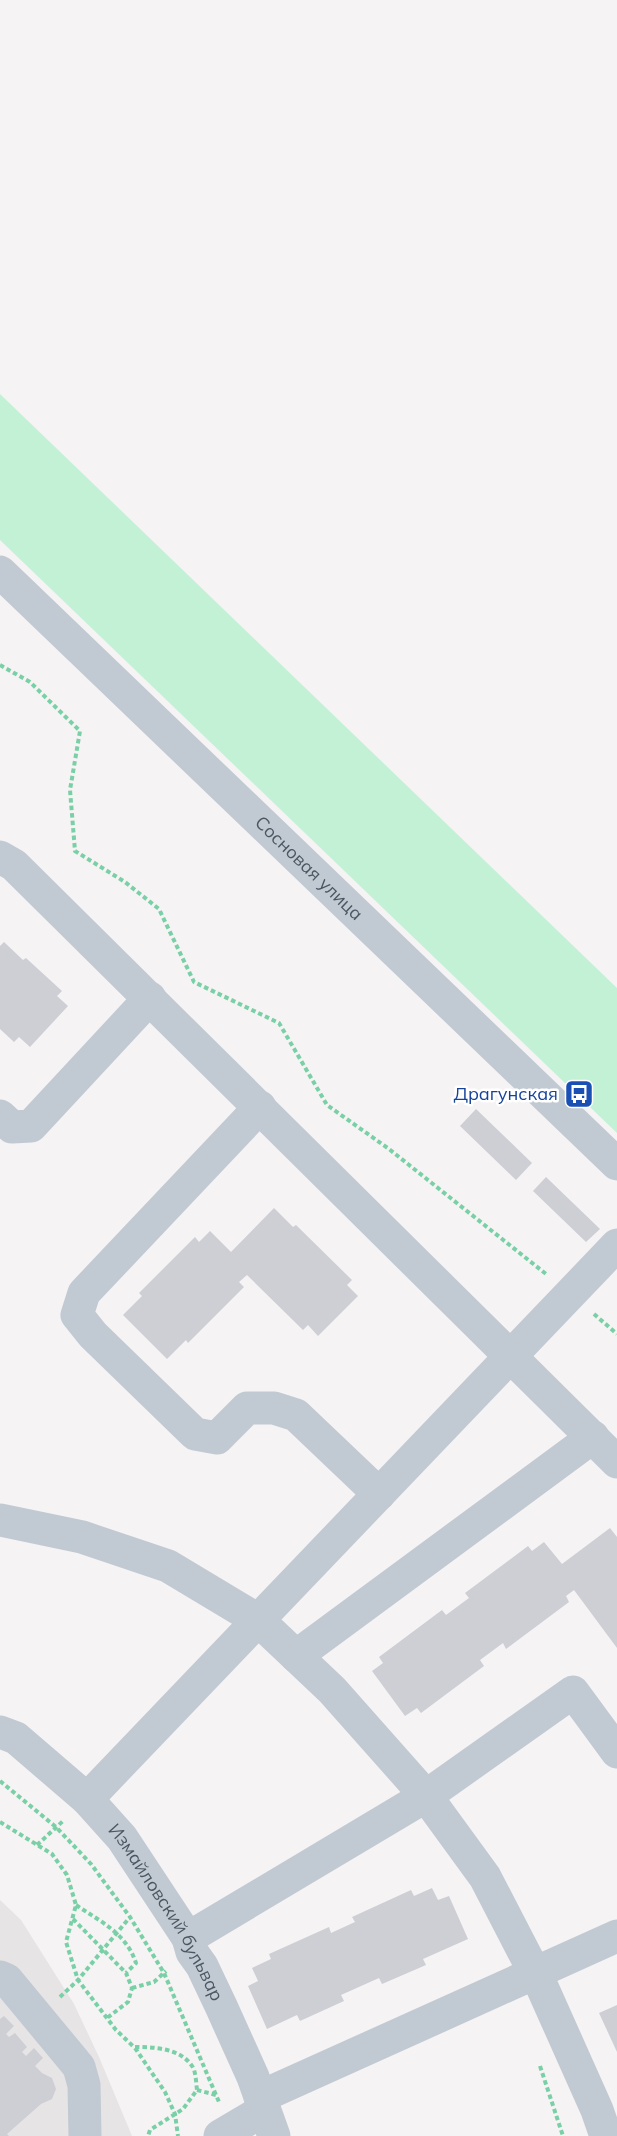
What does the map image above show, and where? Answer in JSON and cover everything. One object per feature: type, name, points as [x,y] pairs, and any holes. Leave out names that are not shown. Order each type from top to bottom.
[{"type":"street","name":"Сосновая улица","points":[[0,572],[617,1164]]},
{"type":"street","points":[[0,857],[14,865],[150,998],[617,1462]]},
{"type":"street","points":[[0,1116],[12,1127],[31,1126],[150,998]]},
{"type":"street","points":[[260,1107],[84,1293],[77,1315],[93,1335],[195,1434],[217,1438],[247,1408],[274,1408],[296,1415],[379,1494]]},
{"type":"street","points":[[87,1799],[617,1245]]},
{"type":"street","points":[[296,1656],[593,1437]]},
{"type":"street","points":[[0,1520],[82,1537],[168,1566],[258,1620],[332,1690],[426,1796],[485,1877],[535,1973],[609,2134]]},
{"type":"street","points":[[190,1945],[426,1796],[573,1692],[617,1752]]},
{"type":"street","name":"Измайловский бульвар","points":[[5,1732],[87,1799],[122,1838],[202,1966],[266,2114]]},
{"type":"street","points":[[226,2133],[535,1973],[617,1936]]},
{"type":"street","points":[[0,1977],[7,1980],[79,2067],[84,2085],[85,2136]]},
{"type":"path","points":[[0,665],[30,682],[80,730],[70,790],[75,852],[125,882],[159,909],[194,982],[279,1023],[327,1105],[389,1149],[571,1294],[617,1334]]},
{"type":"path","points":[[0,1781],[56,1827],[91,1864],[130,1917],[164,1973],[216,2095],[226,2133]]},
{"type":"path","points":[[0,1822],[52,1854],[68,1875],[76,1905],[66,1942],[78,1980],[116,2031],[134,2047],[165,2091],[175,2114],[178,2136]]},
{"type":"path","points":[[39,2018],[78,1980],[154,1889]]},
{"type":"path","points":[[76,1905],[117,1932],[131,1948],[136,1963],[126,1973]]},
{"type":"path","points":[[72,1918],[126,1973],[132,1988],[128,2002],[107,2018]]},
{"type":"path","points":[[132,1988],[154,1982],[190,1945]]},
{"type":"path","points":[[134,2047],[154,2048],[179,2054],[193,2067],[197,2090],[183,2109],[150,2130],[148,2136]]},
{"type":"path","points":[[197,2090],[216,2095]]},
{"type":"shaded area","points":[[0,1900],[21,1920],[74,2004],[132,2136],[0,2136]]},
{"type":"green space","points":[[0,394],[617,988],[617,1133],[0,540]]},
{"type":"building","points":[[4,942],[23,960],[26,958],[62,991],[57,996],[68,1006],[30,1047],[19,1037],[14,1042],[0,1029],[0,946]]},
{"type":"building","points":[[476,1109],[532,1163],[516,1180],[460,1126]]},
{"type":"building","points":[[546,1177],[600,1229],[586,1242],[533,1191]]},
{"type":"building","points":[[274,1208],[293,1227],[296,1225],[352,1280],[347,1285],[358,1296],[318,1336],[308,1325],[303,1330],[247,1275],[239,1282],[244,1287],[188,1343],[186,1340],[167,1359],[123,1315],[142,1296],[139,1293],[195,1237],[199,1242],[210,1231],[231,1252]]},
{"type":"building","points":[[610,1528],[617,1537],[617,1648],[574,1590],[566,1596],[569,1602],[506,1649],[503,1643],[480,1660],[484,1666],[421,1713],[417,1708],[405,1716],[372,1671],[383,1663],[379,1657],[442,1610],[446,1615],[469,1598],[465,1593],[528,1546],[532,1551],[544,1542],[562,1564]]},
{"type":"building","points":[[432,1888],[438,1900],[449,1896],[468,1939],[423,1959],[426,1965],[382,1984],[379,1978],[341,1995],[344,2001],[300,2021],[297,2015],[267,2029],[248,1986],[258,1981],[252,1968],[271,1959],[269,1954],[329,1927],[331,1933],[355,1922],[352,1917],[411,1890],[414,1896]]},
{"type":"building","points":[[617,2005],[617,2052],[599,2013]]},
{"type":"building","points":[[4,2016],[14,2026],[6,2034],[9,2037],[15,2033],[27,2047],[22,2052],[26,2056],[34,2048],[43,2058],[35,2066],[52,2078],[56,2089],[52,2099],[41,2104],[7,2134],[9,2136],[0,2136],[0,2019]]},
{"type":"place","name":"Драгунская","points":[[579,1094]]}]
